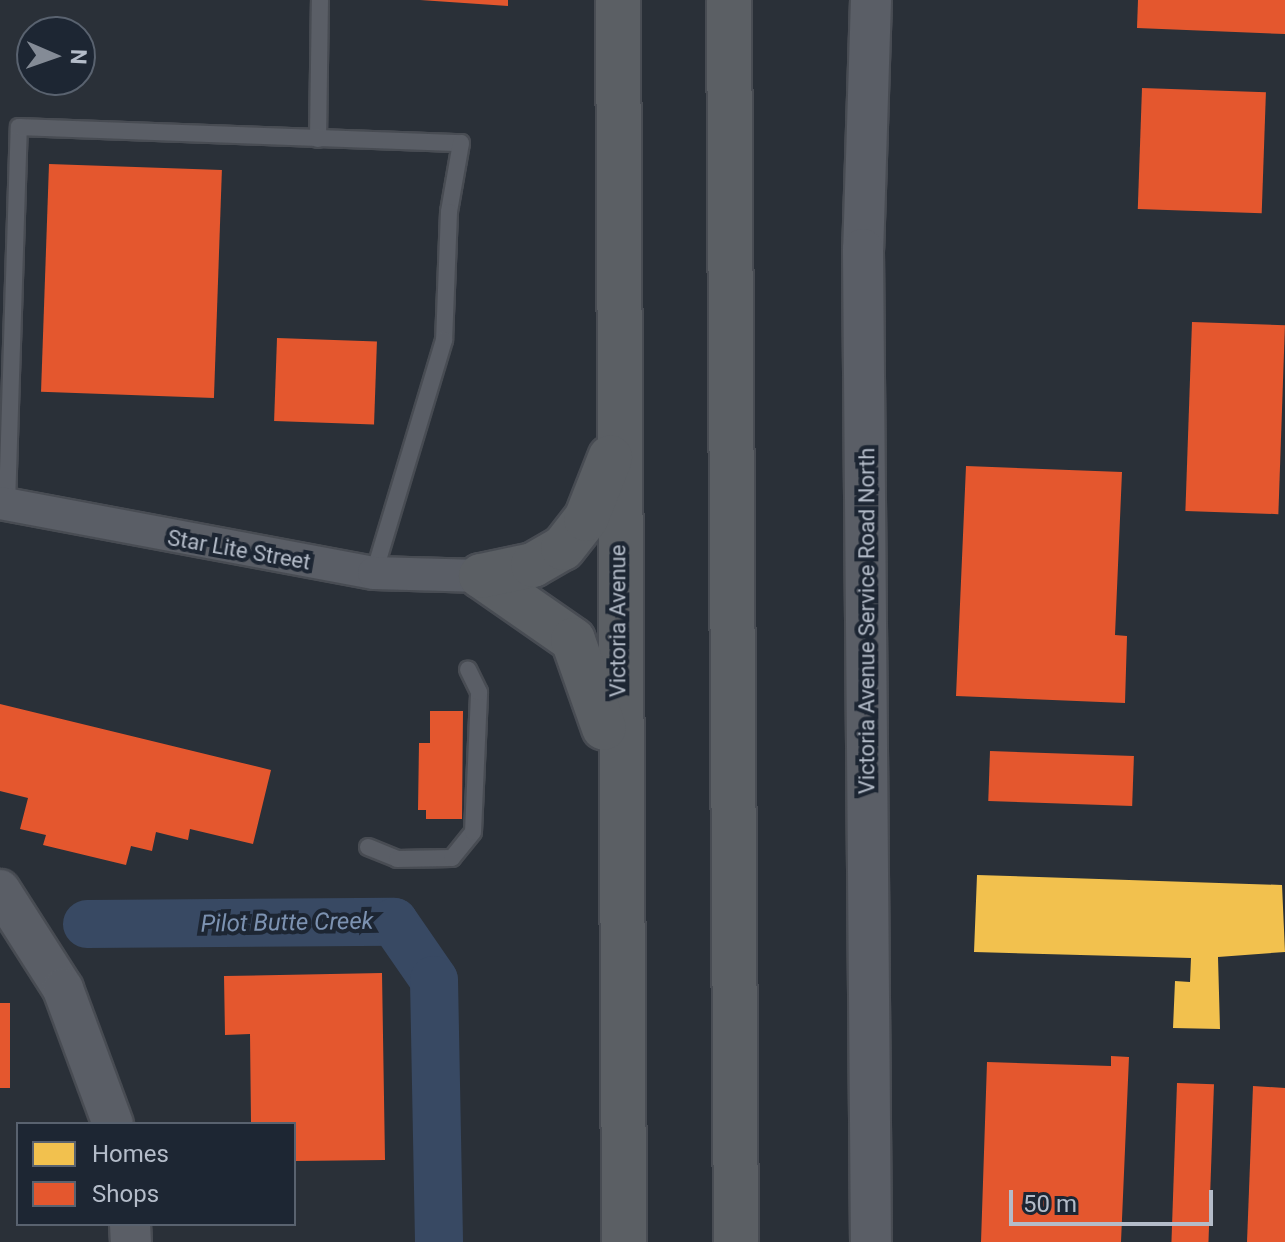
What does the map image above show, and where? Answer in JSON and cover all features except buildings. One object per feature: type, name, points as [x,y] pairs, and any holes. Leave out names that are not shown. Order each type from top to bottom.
[{"type":"highway","name":"Victoria Avenue","points":[[618,0],[618,778],[624,1242]]},
{"type":"highway","points":[[718,0],[728,94]]},
{"type":"highway","points":[[729,0],[736,1242]]},
{"type":"highway","points":[[481,576],[533,565],[563,548],[586,519],[618,437]]},
{"type":"highway","points":[[481,576],[573,640],[618,778]]},
{"type":"highway","points":[[622,1090],[642,1242]]},
{"type":"street","name":"Victoria Avenue Service Road North","points":[[871,0],[863,249],[871,1242]]},
{"type":"street","name":"Star Lite Street","points":[[4,503],[374,573],[481,576]]},
{"type":"street","points":[[0,890],[63,989],[112,1122]]},
{"type":"lane","points":[[318,139],[320,0]]},
{"type":"lane","points":[[4,503],[19,127],[461,143],[449,212],[444,340],[374,573]]},
{"type":"lane","points":[[368,847],[397,859],[452,858],[473,832],[479,692],[468,669]]},
{"type":"waterway","name":"Pilot Butte Creek","points":[[87,924],[394,922],[434,980],[439,1242]]}]
